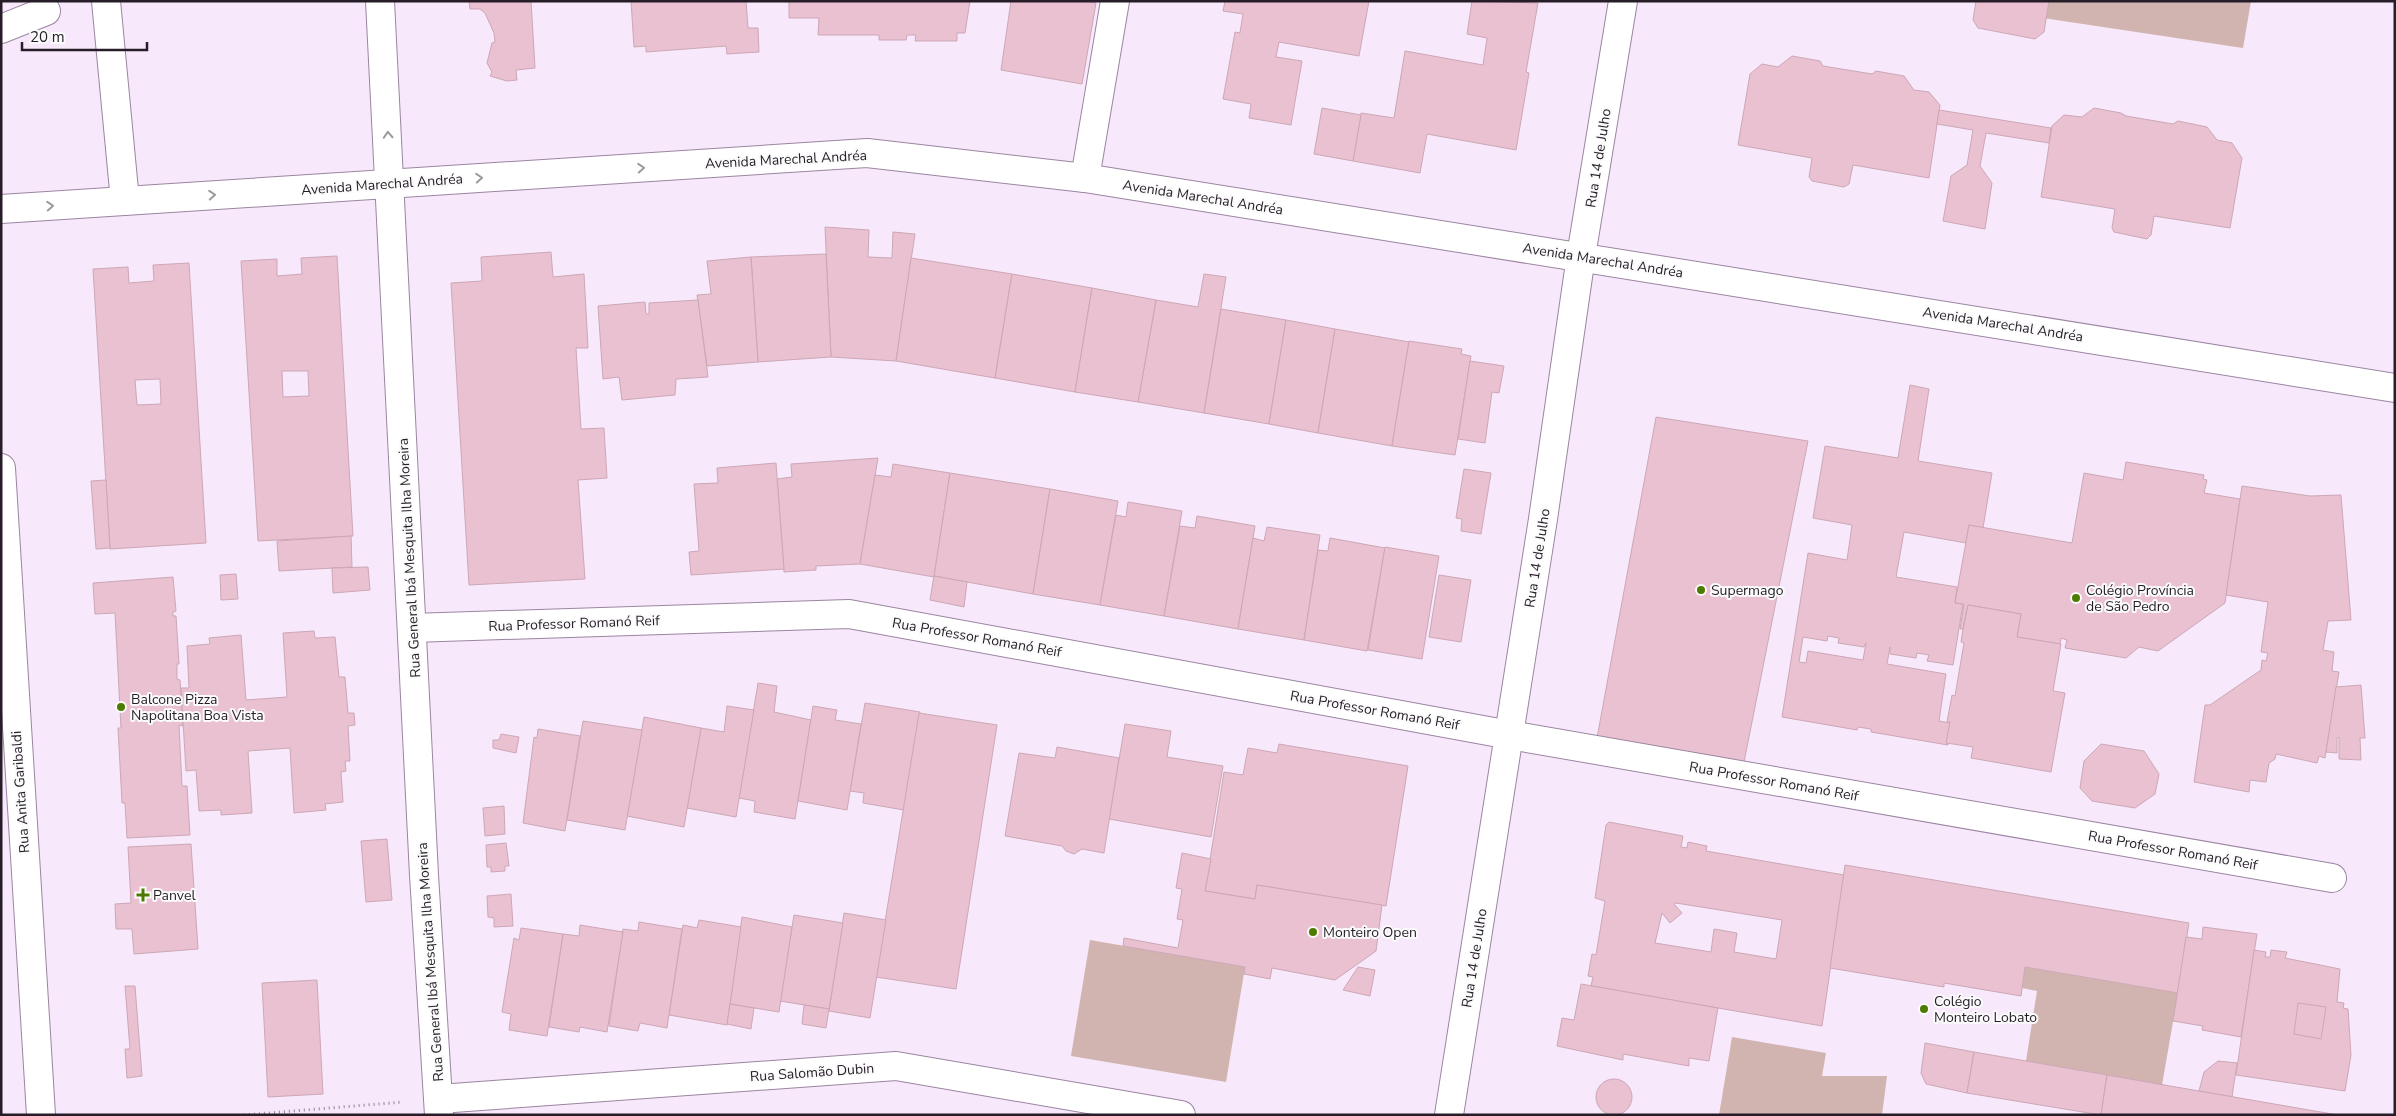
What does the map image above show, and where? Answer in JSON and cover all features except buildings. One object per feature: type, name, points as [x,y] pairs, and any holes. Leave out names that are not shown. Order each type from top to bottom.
[{"type":"street","points":[[106,1],[125,201]]},
{"type":"street","name":"Rua General Ibá Mesquita Ilha Moreira","points":[[380,1],[391,184],[424,875],[439,1107]]},
{"type":"street","points":[[1085,178],[1115,1]]},
{"type":"street","name":"Rua 14 de Julho","points":[[1449,1115],[1510,735],[1582,256],[1624,1]]},
{"type":"street","points":[[1,29],[46,11]]},
{"type":"street","name":"Avenida Marechal Andréa","points":[[1,209],[867,153],[1085,178],[1582,256],[2395,388]]},
{"type":"street","name":"Rua Anita Garibaldi","points":[[1,468],[7,674],[40,1115]]},
{"type":"street","name":"Rua Professor Romanó Reif","points":[[412,628],[848,614],[1510,735],[2332,878]]},
{"type":"street","name":"Rua Salomão Dubin","points":[[439,1107],[896,1066],[1181,1115]]},
{"type":"path","points":[[244,1115],[439,1107]]},
{"type":"shaded area","points":[[2045,1],[2251,1],[2243,48],[2043,18]]},
{"type":"shaded area","points":[[1090,940],[1245,967],[1226,1082],[1071,1056]]},
{"type":"shaded area","points":[[2025,967],[2178,993],[2162,1085],[2026,1061],[2037,991],[2022,988]]},
{"type":"shaded area","points":[[1732,1037],[1826,1053],[1822,1076],[1887,1076],[1882,1115],[1719,1115]]},
{"type":"place","name":"Supermago","points":[[1701,590]]},
{"type":"place","name":"Colégio Província de São Pedro","points":[[2076,598]]},
{"type":"place","name":"Balcone Pizza Napolitana Boa Vista","points":[[121,707]]},
{"type":"place","name":"Panvel","points":[[143,895]]},
{"type":"place","name":"Monteiro Open","points":[[1313,932]]},
{"type":"place","name":"Colégio Monteiro Lobato","points":[[1924,1009]]}]
